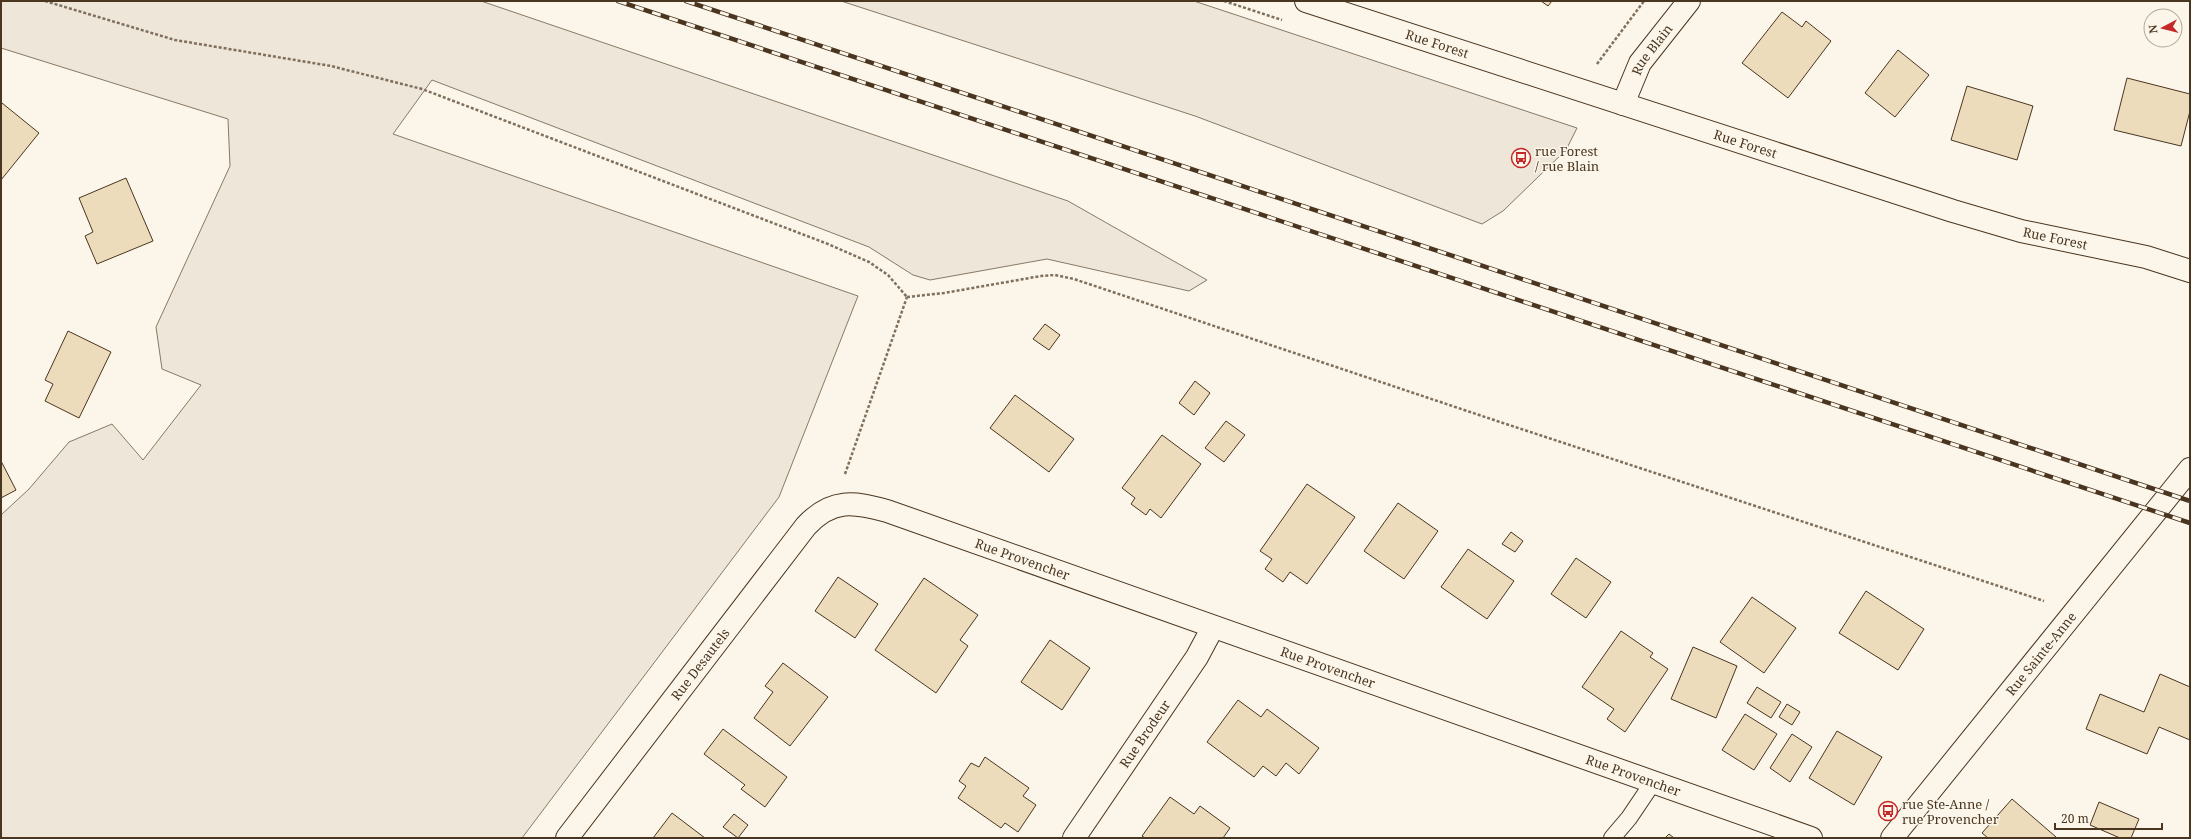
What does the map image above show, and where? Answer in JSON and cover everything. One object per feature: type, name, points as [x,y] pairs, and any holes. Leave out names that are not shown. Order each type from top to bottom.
[{"type":"street","name":"Rue Forest","points":[[1306,1],[1953,211],[2021,231],[2146,256],[2190,271]]},
{"type":"street","name":"Rue Blain","points":[[1623,104],[1640,63],[1689,1]]},
{"type":"street","name":"Rue Sainte-Anne","points":[[1892,838],[2190,469]]},
{"type":"street","name":"Rue Provencher","points":[[843,504],[865,505],[887,511],[1213,628],[1654,781],[1811,838]]},
{"type":"street","name":"Rue Desautels","points":[[567,838],[806,526],[822,511],[843,504]]},
{"type":"street","name":"Rue Brodeur","points":[[1074,838],[1197,658],[1213,628]]},
{"type":"lane","points":[[1612,838],[1629,818],[1654,781]]},
{"type":"path","points":[[45,1],[175,40],[331,66],[422,89],[834,247],[869,262],[888,275],[907,297]]},
{"type":"path","points":[[1599,59],[1644,1]]},
{"type":"path","points":[[907,297],[944,293],[1041,276],[1055,275],[1074,279],[1504,424],[2026,594],[2074,613]]},
{"type":"path","points":[[845,474],[907,297]]},
{"type":"shaded area","points":[[1,1],[481,1],[1068,201],[1207,280],[1189,291],[1047,259],[930,280],[913,275],[869,247],[432,80],[393,134],[858,296],[779,497],[522,838],[1,838],[1,515],[29,489],[69,442],[112,424],[143,460],[201,385],[162,369],[156,327],[230,166],[228,119],[1,48]]},
{"type":"shaded area","points":[[841,1],[1194,1],[1577,128],[1566,150],[1503,211],[1482,224],[1195,116]]},
{"type":"building","points":[[1541,1],[1552,1],[1548,6]]},
{"type":"building","points":[[1782,12],[1802,27],[1806,21],[1831,41],[1788,98],[1742,63]]},
{"type":"building","points":[[1898,50],[1929,75],[1895,117],[1865,93]]},
{"type":"building","points":[[2127,78],[2190,94],[2190,111],[2181,146],[2114,130]]},
{"type":"building","points":[[1967,86],[2033,106],[2017,160],[1951,140]]},
{"type":"building","points":[[2,103],[39,133],[1,180],[1,105]]},
{"type":"building","points":[[126,178],[153,241],[97,264],[85,236],[93,232],[79,198]]},
{"type":"building","points":[[1045,324],[1060,335],[1049,350],[1033,339]]},
{"type":"building","points":[[68,331],[111,352],[79,418],[45,401],[53,384],[45,380]]},
{"type":"building","points":[[1195,381],[1210,393],[1194,415],[1179,403]]},
{"type":"building","points":[[1015,395],[1074,439],[1049,472],[990,428]]},
{"type":"building","points":[[1226,421],[1245,435],[1224,462],[1205,448]]},
{"type":"building","points":[[1162,435],[1201,464],[1161,518],[1150,509],[1146,515],[1131,504],[1135,498],[1122,488]]},
{"type":"building","points":[[1,461],[16,490],[1,498]]},
{"type":"building","points":[[1307,484],[1355,517],[1307,584],[1290,572],[1283,582],[1265,569],[1272,559],[1260,551]]},
{"type":"building","points":[[1398,503],[1438,531],[1404,579],[1364,551]]},
{"type":"building","points":[[1511,532],[1523,541],[1515,552],[1502,544]]},
{"type":"building","points":[[1468,549],[1514,581],[1487,619],[1441,587]]},
{"type":"building","points":[[1576,558],[1611,582],[1586,618],[1551,594]]},
{"type":"building","points":[[838,577],[878,604],[855,638],[815,611]]},
{"type":"building","points":[[924,578],[978,615],[960,640],[968,646],[936,693],[875,650]]},
{"type":"building","points":[[1866,591],[1924,629],[1898,670],[1839,633]]},
{"type":"building","points":[[1752,597],[1796,628],[1764,673],[1720,642]]},
{"type":"building","points":[[1621,631],[1653,653],[1650,657],[1668,669],[1625,732],[1607,719],[1614,709],[1582,687]]},
{"type":"building","points":[[1050,640],[1090,668],[1062,710],[1021,682]]},
{"type":"building","points":[[1693,647],[1737,666],[1716,718],[1671,699]]},
{"type":"building","points":[[783,663],[828,697],[790,746],[754,718],[773,692],[765,686]]},
{"type":"building","points":[[2160,674],[2190,687],[2190,740],[2159,727],[2147,754],[2086,729],[2100,694],[2144,712]]},
{"type":"building","points":[[1757,687],[1781,702],[1771,718],[1747,703]]},
{"type":"building","points":[[1238,700],[1261,717],[1267,709],[1319,748],[1299,774],[1286,763],[1276,776],[1263,766],[1254,777],[1207,742]]},
{"type":"building","points":[[1787,704],[1800,712],[1792,725],[1779,717]]},
{"type":"building","points":[[1745,714],[1777,734],[1754,770],[1722,750]]},
{"type":"building","points":[[723,729],[787,777],[765,807],[741,789],[745,785],[704,754]]},
{"type":"building","points":[[1837,731],[1882,757],[1854,805],[1809,778]]},
{"type":"building","points":[[1792,734],[1812,747],[1790,782],[1770,768]]},
{"type":"building","points":[[985,757],[1029,788],[1023,796],[1036,805],[1018,832],[1005,823],[1001,828],[958,798],[966,786],[959,781],[971,763],[979,767]]},
{"type":"building","points":[[1170,797],[1194,814],[1200,806],[1230,828],[1223,838],[1145,838],[1142,836]]},
{"type":"building","points":[[2012,799],[2056,837],[1988,838],[1982,833]]},
{"type":"building","points":[[2099,802],[2139,819],[2131,838],[2120,838],[2090,825]]},
{"type":"building","points":[[672,813],[705,838],[653,838]]},
{"type":"building","points":[[734,814],[748,825],[738,838],[723,827]]},
{"type":"building","points":[[1669,834],[1674,838],[1665,838]]},
{"type":"railway","points":[[618,1],[2190,523]]},
{"type":"railway","points":[[686,1],[2190,501]]},
{"type":"place","name":"rue Forest / rue Blain","points":[[1521,158]]},
{"type":"place","name":"rue Ste-Anne / rue Provencher","points":[[1888,811]]}]
